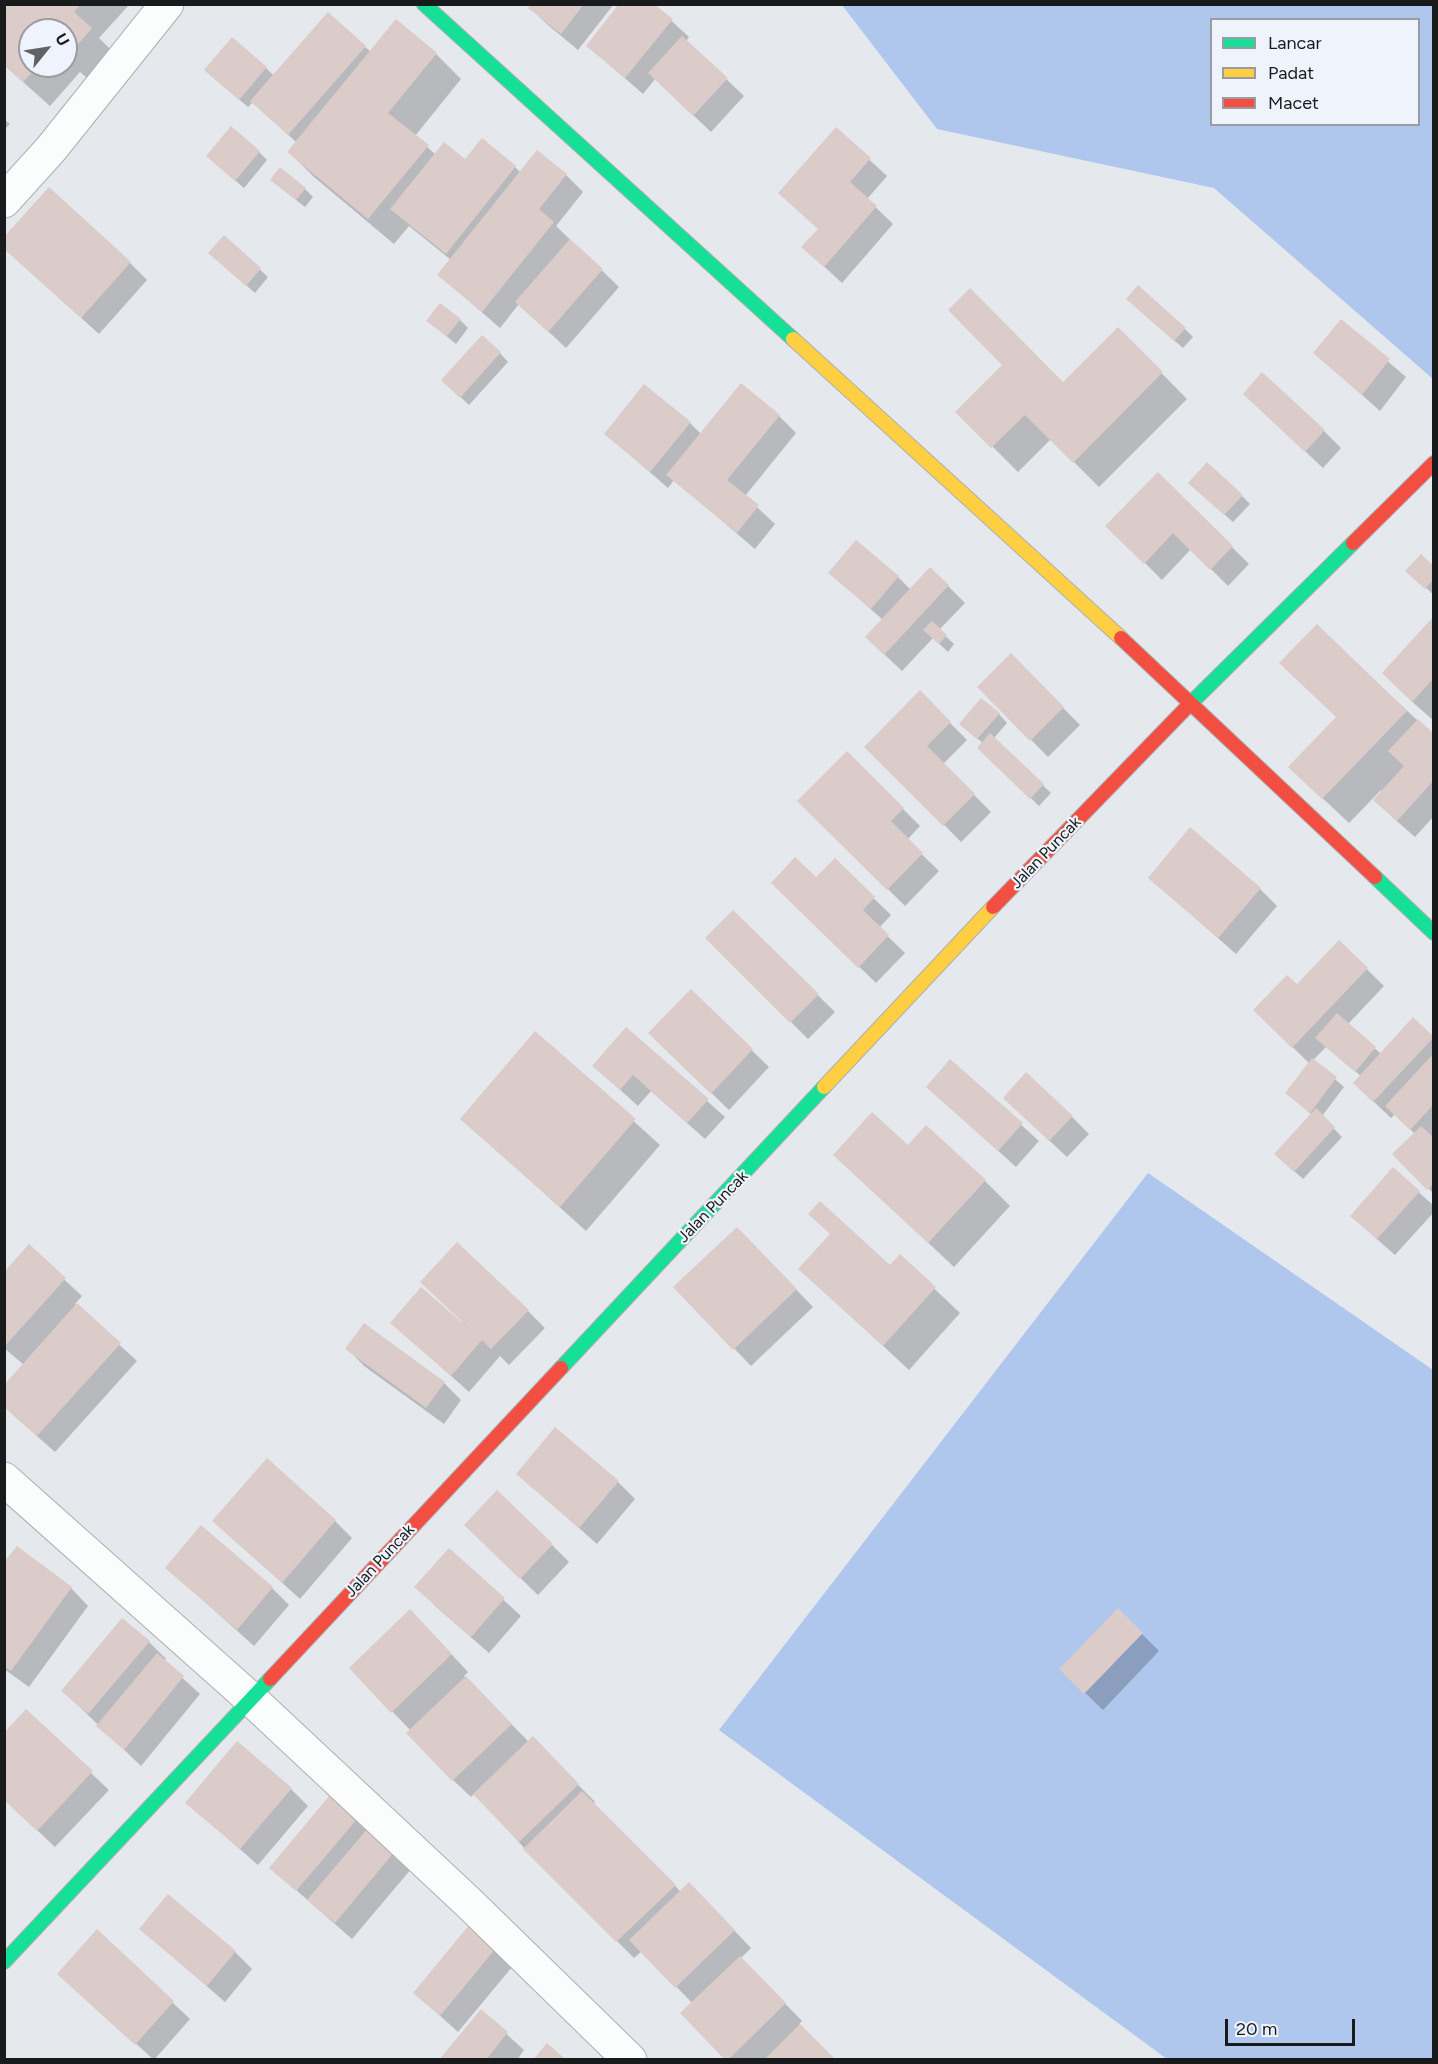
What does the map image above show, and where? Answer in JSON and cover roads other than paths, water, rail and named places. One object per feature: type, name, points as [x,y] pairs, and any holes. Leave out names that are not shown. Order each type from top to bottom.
[{"type":"street","points":[[4,201],[51,149],[167,4]]},
{"type":"street","points":[[424,4],[1192,702],[1434,933]]},
{"type":"street","name":"Jalan Puncak","points":[[4,1962],[252,1700],[514,1416],[768,1149],[988,911],[1192,702],[1434,463]]},
{"type":"street","points":[[4,1479],[252,1700],[470,1904],[630,2060]]}]
